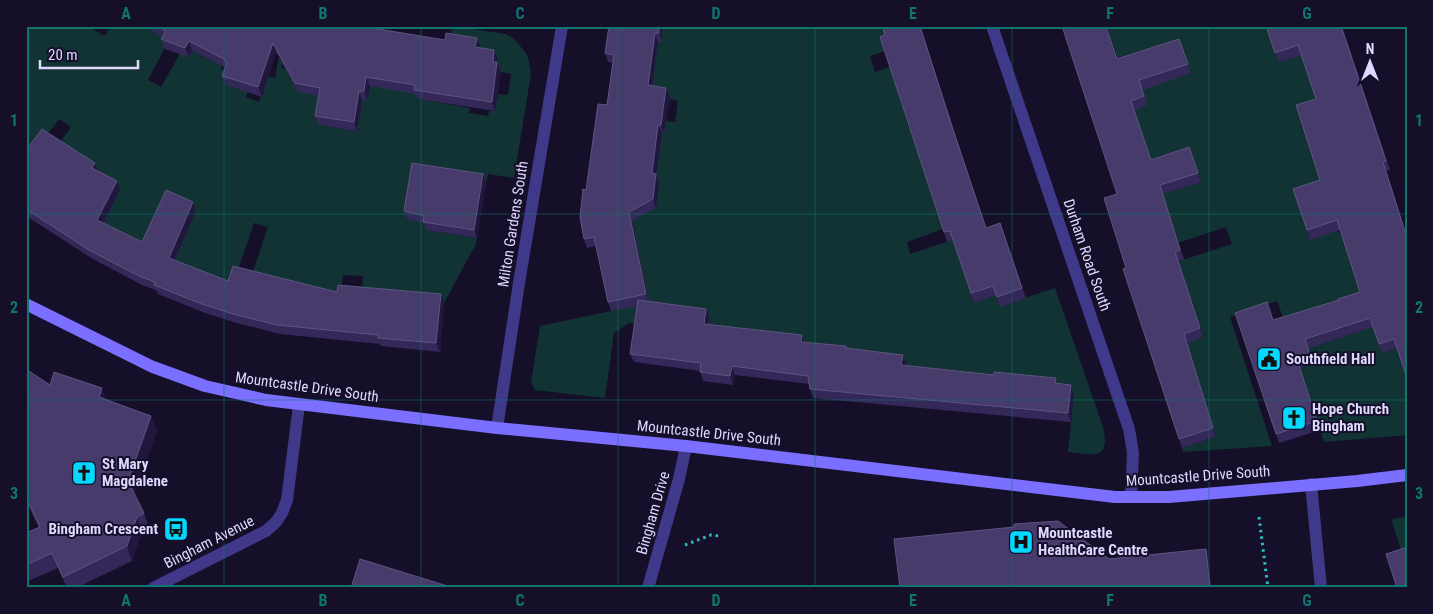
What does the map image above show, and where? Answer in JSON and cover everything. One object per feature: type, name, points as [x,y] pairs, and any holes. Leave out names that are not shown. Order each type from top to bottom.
[{"type":"street","name":"Milton Gardens South","points":[[497,428],[562,26]]},
{"type":"street","name":"Durham Road South","points":[[992,26],[1129,429],[1132,453],[1131,497]]},
{"type":"street","name":"Mountcastle Drive South","points":[[26,304],[130,356],[178,377],[234,393],[299,405],[497,428],[686,446],[1100,496],[1169,497],[1407,475]]},
{"type":"street","name":"Bingham Avenue","points":[[153,588],[244,543],[266,531],[276,522],[287,500],[299,405]]},
{"type":"street","name":"Bingham Drive","points":[[648,588],[682,469],[686,446]]},
{"type":"street","points":[[1311,484],[1321,588]]},
{"type":"path","points":[[1259,517],[1268,588]]},
{"type":"path","points":[[663,539],[685,545],[711,534],[719,536]]},
{"type":"green space","points":[[26,26],[94,26],[93,29],[105,36],[111,26],[144,26],[169,40],[148,80],[161,87],[184,46],[202,52],[201,56],[223,64],[221,69],[252,79],[246,97],[259,102],[268,76],[275,78],[285,26],[289,26],[281,68],[319,76],[319,125],[357,131],[362,100],[367,100],[370,86],[417,44],[418,99],[470,108],[469,113],[488,116],[489,111],[495,111],[496,104],[491,103],[492,98],[497,99],[498,94],[508,95],[511,74],[496,71],[450,43],[452,26],[506,34],[515,40],[526,53],[529,61],[531,74],[514,178],[488,174],[486,183],[428,222],[427,230],[477,238],[476,244],[444,303],[401,300],[381,344],[378,344],[381,301],[361,299],[363,276],[343,275],[341,297],[321,295],[317,338],[299,332],[241,292],[146,251],[26,190],[71,127],[59,119],[44,139],[26,154]],"holes":[[[254,223],[268,227],[253,272],[239,267]]]},
{"type":"green space","points":[[662,26],[894,26],[885,51],[870,56],[875,72],[890,67],[909,128],[949,116],[956,137],[943,229],[907,242],[910,254],[988,228],[996,295],[1000,306],[1055,288],[1103,427],[1105,446],[1102,451],[1093,454],[1068,452],[1074,394],[905,374],[905,364],[629,323],[614,333],[605,398],[535,390],[531,382],[540,326],[649,303],[584,233],[655,182],[659,151],[643,149],[666,121],[675,122],[678,101],[651,94],[613,48],[662,41]]},
{"type":"green space","points":[[1107,26],[1267,26],[1301,55],[1319,108],[1337,231],[1342,234],[1379,325],[1382,353],[1397,348],[1407,377],[1407,435],[1324,442],[1300,368],[1314,364],[1286,326],[1277,301],[1230,317],[1272,446],[1183,452],[1182,448],[1216,437],[1186,343],[1203,337],[1193,304],[1161,267],[1232,244],[1226,227],[1178,243],[1161,190],[1201,182],[1192,156],[1155,171],[1134,110],[1147,105],[1122,72]]},
{"type":"green space","points":[[1407,517],[1407,568],[1391,519]]},
{"type":"building","points":[[157,26],[360,26],[445,40],[446,33],[477,38],[475,47],[494,50],[493,62],[497,62],[492,102],[414,90],[415,85],[366,77],[364,91],[359,91],[354,122],[315,116],[320,88],[295,83],[273,43],[258,87],[222,76],[227,63],[225,62],[226,60],[189,41],[185,48],[161,39],[166,31]]},
{"type":"building","points":[[609,26],[659,26],[659,33],[655,33],[648,85],[666,88],[661,125],[658,125],[652,173],[656,174],[653,199],[629,212],[646,294],[608,302],[594,237],[584,239],[580,217],[583,189],[586,190],[598,104],[607,105],[614,55],[605,53]]},
{"type":"building","points":[[882,26],[920,26],[986,228],[1000,223],[1022,288],[997,297],[993,286],[971,293],[950,231],[944,232],[880,37],[885,35]]},
{"type":"building","points":[[1062,26],[1106,26],[1117,59],[1179,39],[1188,64],[1139,80],[1144,96],[1131,101],[1151,160],[1189,147],[1198,173],[1160,185],[1180,250],[1175,252],[1200,328],[1184,334],[1213,428],[1179,439],[1123,269],[1126,268],[1104,198],[1117,194]]},
{"type":"building","points":[[1266,26],[1341,26],[1386,161],[1383,162],[1407,238],[1407,378],[1394,339],[1379,344],[1370,318],[1305,339],[1310,355],[1297,359],[1317,421],[1276,434],[1235,313],[1267,302],[1273,320],[1360,292],[1337,220],[1307,230],[1293,189],[1320,180],[1296,105],[1316,99],[1298,45],[1275,53]]},
{"type":"building","points":[[42,129],[95,163],[92,168],[117,181],[97,220],[142,242],[166,190],[193,202],[169,258],[228,281],[233,266],[337,292],[338,285],[441,294],[436,343],[378,338],[378,335],[277,325],[233,314],[154,285],[155,282],[139,276],[89,250],[26,209],[26,148]]},
{"type":"building","points":[[412,163],[483,174],[474,230],[423,222],[424,216],[404,211]]},
{"type":"building","points":[[638,300],[706,309],[704,324],[802,335],[801,342],[846,346],[846,348],[903,355],[901,365],[994,375],[994,372],[1056,378],[1055,383],[1071,385],[1068,413],[810,389],[808,376],[732,366],[730,376],[700,372],[701,363],[630,354]]},
{"type":"building","name":"St Mary Magdalene","points":[[26,369],[50,385],[54,372],[102,388],[99,397],[151,416],[128,481],[144,513],[137,517],[127,546],[63,577],[52,553],[26,565],[26,533],[40,527],[26,497]]},
{"type":"building","points":[[1058,521],[1109,559],[1206,549],[1210,588],[900,588],[894,539],[1014,527],[1014,524]]},
{"type":"building","points":[[1407,547],[1407,588],[1397,588],[1386,554]]},
{"type":"building","points":[[360,559],[454,588],[351,588]]},
{"type":"building","points":[[1259,586],[1259,588],[1243,588]]},
{"type":"place","name":"Southfield Hall","points":[[1269,359]]},
{"type":"place","name":"Hope Church Bingham","points":[[1294,418]]},
{"type":"place","name":"St Mary Magdalene","points":[[84,473]]},
{"type":"place","name":"Bingham Crescent","points":[[176,529]]},
{"type":"place","name":"Mountcastle HealthCare Centre","points":[[1021,542]]}]
